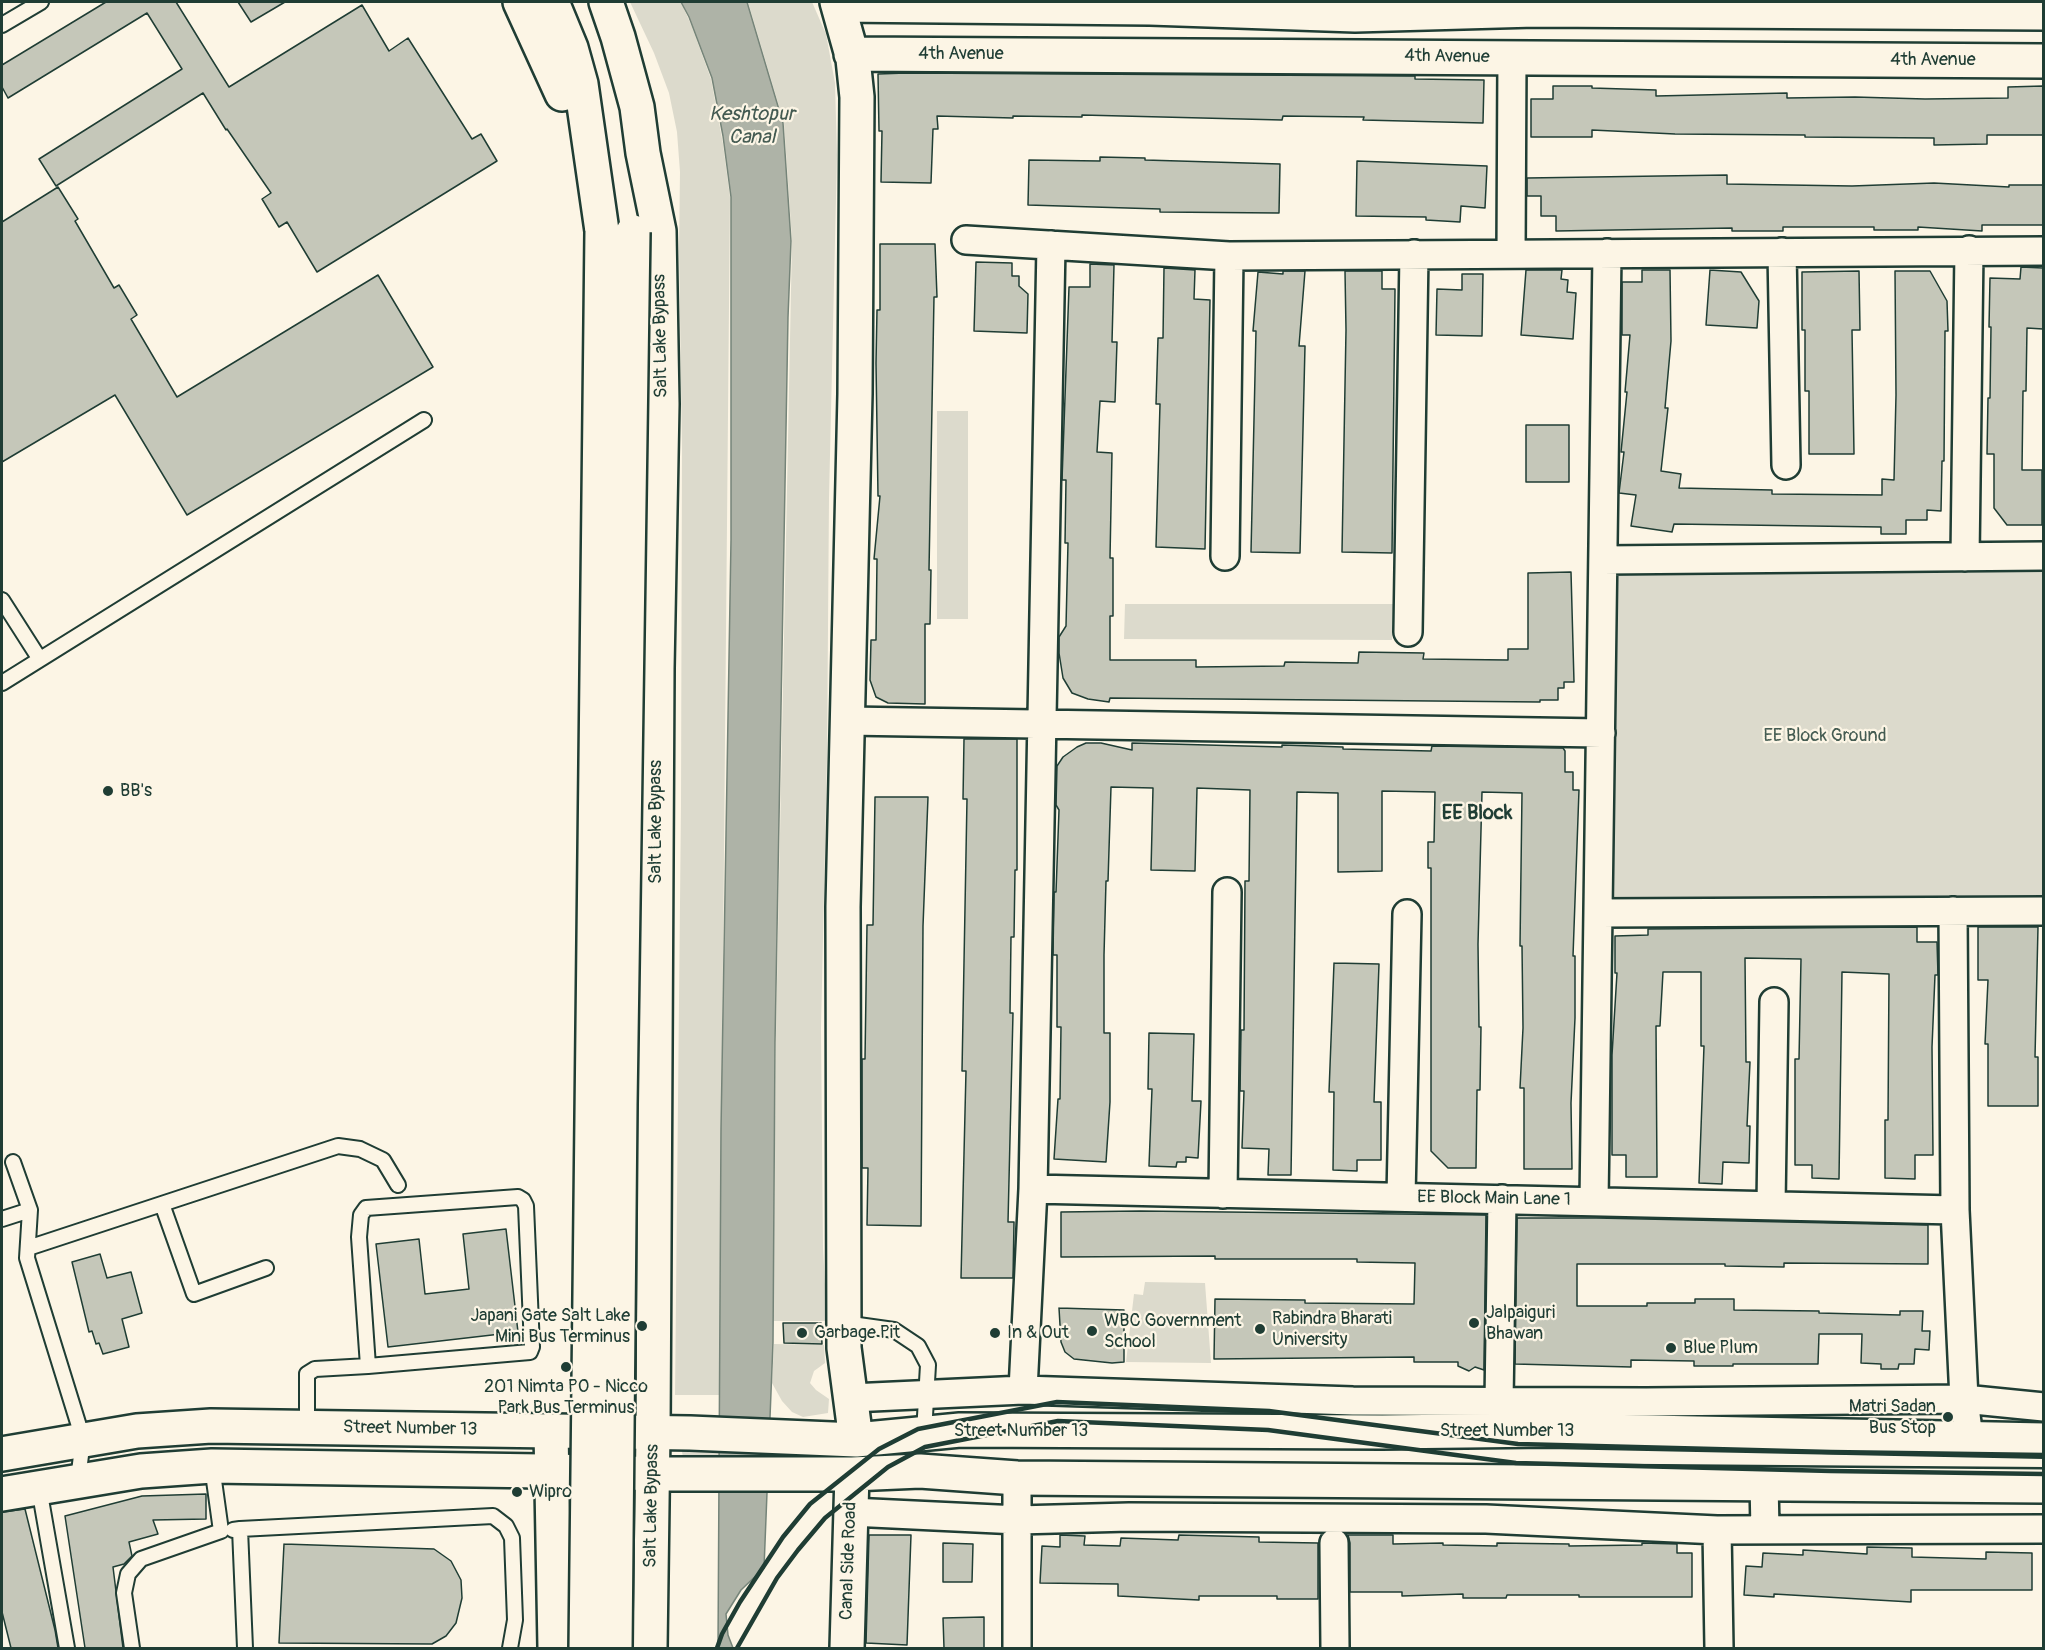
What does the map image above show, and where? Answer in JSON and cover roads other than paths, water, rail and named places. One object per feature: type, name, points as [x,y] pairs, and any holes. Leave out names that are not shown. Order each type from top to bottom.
[{"type":"main road","points":[[520,2],[562,94],[585,120]]},
{"type":"main road","points":[[552,2],[571,48],[581,84],[585,120],[618,231],[620,1092],[615,1648]]},
{"type":"main road","name":"Salt Lake Bypass","points":[[606,2],[637,107],[643,153],[659,231],[662,404],[657,680],[650,1648]]},
{"type":"main road","points":[[850,1440],[851,1398],[844,1348],[843,907],[855,394],[857,109],[851,54],[837,3],[1149,5],[1355,15],[1535,10],[2043,14]]},
{"type":"main road","points":[[1354,56],[1355,15]]},
{"type":"main road","name":"4th Avenue","points":[[851,54],[2043,61]]},
{"type":"main road","points":[[586,1648],[618,231],[643,153]]},
{"type":"main road","name":"Street Number 13","points":[[2,1454],[136,1431],[211,1426],[653,1432],[850,1440],[960,1430],[1463,1431],[1580,1416],[1969,1439],[2043,1440]]},
{"type":"main road","points":[[551,1431],[555,1648]]},
{"type":"main road","points":[[1463,1431],[1464,1480]]},
{"type":"main road","points":[[2,1494],[141,1471],[212,1466],[651,1474],[852,1474],[920,1471],[1017,1478],[2043,1485]]},
{"type":"main road","name":"Canal Side Road","points":[[847,1648],[852,1474]]},
{"type":"street","points":[[1511,254],[1512,57]]},
{"type":"street","points":[[966,240],[1229,256],[2043,251]]},
{"type":"street","points":[[1023,1390],[1033,1189],[1051,245]]},
{"type":"street","points":[[1965,557],[1969,250]]},
{"type":"street","points":[[1782,252],[1786,465]]},
{"type":"street","points":[[1594,1201],[1607,253]]},
{"type":"street","points":[[1408,632],[1414,255]]},
{"type":"street","points":[[1225,556],[1229,256]]},
{"type":"street","points":[[1603,560],[2043,556]]},
{"type":"street","points":[[848,721],[1601,733]]},
{"type":"street","points":[[1223,1194],[1227,892]]},
{"type":"street","points":[[1598,913],[2043,910]]},
{"type":"street","points":[[1953,911],[1955,1210],[1964,1399],[1969,1439]]},
{"type":"street","points":[[1401,1197],[1407,914]]},
{"type":"street","points":[[1771,1205],[1774,1002]]},
{"type":"street","name":"EE Block Main Lane 1","points":[[1033,1189],[1955,1210]]},
{"type":"street","points":[[1498,1402],[1502,1199]]},
{"type":"street","points":[[851,1398],[1023,1390],[1334,1401],[1498,1402],[1580,1416],[1964,1399],[2043,1407]]},
{"type":"street","points":[[1017,1478],[1017,1648]]},
{"type":"street","points":[[1764,1482],[1765,1530]]},
{"type":"street","points":[[851,1512],[1018,1520],[1129,1516],[1486,1519],[1717,1530],[2043,1529]]},
{"type":"street","points":[[1717,1530],[1719,1648]]},
{"type":"street","points":[[1334,1543],[1335,1648]]},
{"type":"lane","points":[[2,25],[41,2]]},
{"type":"lane","points":[[2,683],[424,420]]},
{"type":"lane","points":[[2,600],[39,658]]},
{"type":"lane","points":[[27,1248],[338,1146],[360,1149],[383,1160],[398,1185]]},
{"type":"lane","points":[[13,1162],[30,1210],[27,1258],[83,1439],[78,1480]]},
{"type":"lane","points":[[307,1427],[307,1374],[309,1371],[315,1369],[368,1366],[530,1352],[532,1335],[524,1200],[518,1197],[366,1208],[362,1215],[359,1237],[368,1366]]},
{"type":"lane","points":[[162,1204],[194,1294],[266,1268]]},
{"type":"lane","points":[[2,1219],[30,1210]]},
{"type":"lane","points":[[844,1323],[894,1329],[918,1346],[928,1365],[924,1434]]},
{"type":"lane","points":[[212,1466],[221,1531]]},
{"type":"lane","points":[[39,1488],[67,1648]]},
{"type":"lane","points":[[132,1648],[124,1593],[128,1574],[141,1559],[221,1531],[493,1516],[506,1526],[512,1538],[515,1620],[510,1648]]},
{"type":"lane","points":[[240,1529],[245,1648]]},
{"type":"water","name":"Keshtopur Canal","points":[[681,2],[747,2],[783,123],[791,241],[775,1042],[773,1342],[764,1568],[741,1590],[726,1614],[728,1635],[733,1648],[718,1648],[721,1129],[731,540],[731,197],[712,78]]},
{"type":"railway","points":[[717,1648],[740,1602],[783,1537],[810,1504],[879,1449],[918,1429],[1057,1402],[1269,1411],[1518,1444],[2044,1455]]},
{"type":"railway","points":[[737,1648],[777,1578],[798,1550],[825,1518],[888,1467],[925,1447],[1058,1421],[1268,1430],[1516,1463],[2044,1474]]},
{"type":"place","name":"BB's","points":[[108,791]]},
{"type":"place","name":"Jalpaiguri Bhawan","points":[[1474,1323]]},
{"type":"place","name":"Japani Gate Salt Lake Mini Bus Terminus","points":[[642,1326]]},
{"type":"place","name":"Rabindra Bharati University","points":[[1260,1329]]},
{"type":"place","name":"WBC Government School","points":[[1092,1331]]},
{"type":"place","name":"Garbage Pit","points":[[802,1333]]},
{"type":"place","name":"In & Out","points":[[995,1333]]},
{"type":"place","name":"Blue Plum","points":[[1671,1348]]},
{"type":"place","name":"201 Nimta PO - Nicco Park Bus Terminus","points":[[566,1367]]},
{"type":"place","name":"Matri Sadan Bus Stop","points":[[1948,1417]]},
{"type":"place","name":"Wipro","points":[[517,1492]]},
{"type":"district","name":"EE Block","points":[[1477,814]]},
{"type":"park label","name":"EE Block Ground","points":[[1825,736]]}]
